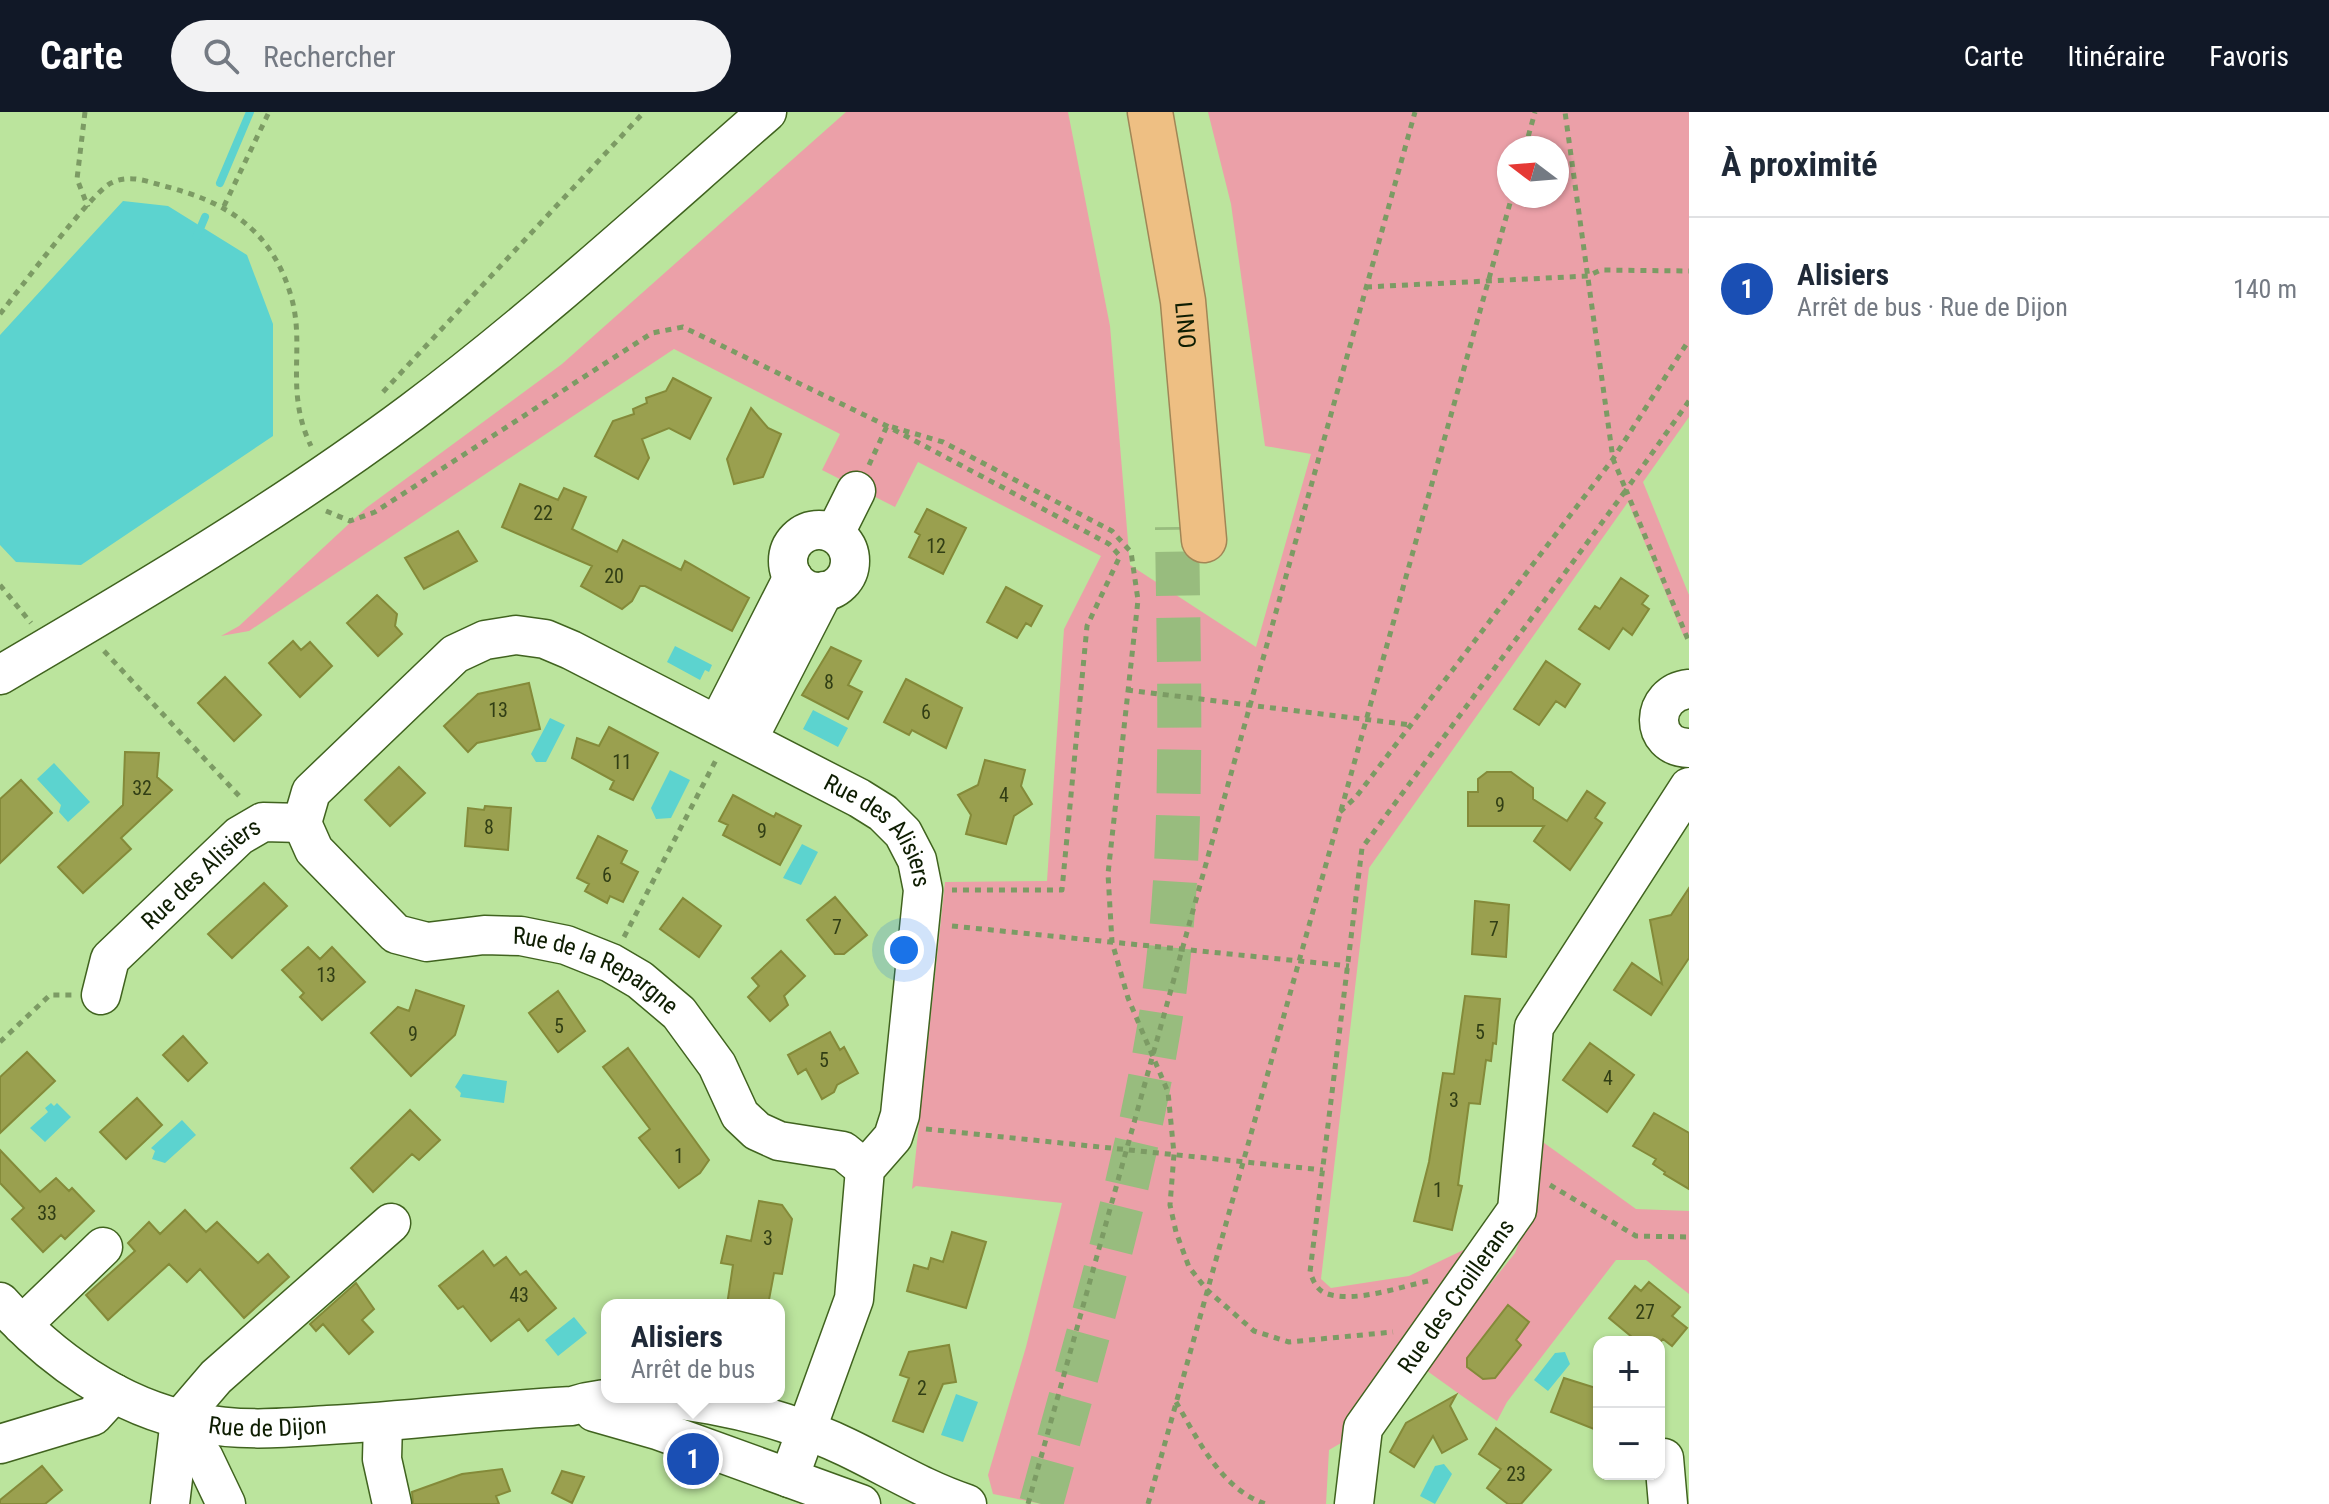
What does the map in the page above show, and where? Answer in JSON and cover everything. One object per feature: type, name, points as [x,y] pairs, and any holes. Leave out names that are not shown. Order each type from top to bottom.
[{"type":"highway","name":"LINO","points":[[1123,112],[1146,224],[1191,533],[1183,301],[1150,112]]},
{"type":"street","points":[[0,675],[316,479],[412,411],[549,302],[767,112]]},
{"type":"street","points":[[732,731],[808,584],[838,585],[849,569],[848,549],[835,533],[856,491]]},
{"type":"street","name":"Rue des Alisiers","points":[[101,995],[110,959],[239,836],[263,822],[302,823],[307,799],[326,776],[446,661],[485,640],[516,635],[545,639],[732,731],[883,813],[911,846],[922,906],[898,1126]]},
{"type":"street","points":[[1689,689],[1670,695],[1659,711],[1658,720],[1665,738],[1673,745],[1689,748]]},
{"type":"street","name":"Rue des Croillerans","points":[[1354,1504],[1363,1428],[1517,1210],[1534,1027],[1689,787]]},
{"type":"street","name":"Rue de la Repargne","points":[[302,823],[314,850],[396,934],[427,942],[484,935],[521,936],[566,945],[611,963],[640,980],[679,1013],[717,1065],[740,1115],[757,1131],[779,1141],[843,1151],[865,1169]]},
{"type":"street","points":[[789,1478],[854,1299],[865,1169],[898,1126]]},
{"type":"street","points":[[170,1504],[180,1419],[216,1377],[391,1223]]},
{"type":"street","points":[[11,1314],[103,1247]]},
{"type":"street","name":"Rue de Dijon","points":[[11,1314],[72,1368],[114,1393],[180,1419],[254,1429],[383,1422],[572,1406],[601,1400]]},
{"type":"street","points":[[0,1444],[93,1416],[114,1393]]},
{"type":"street","name":"Rue de Dijon","points":[[697,1403],[807,1429],[926,1491],[967,1504]]},
{"type":"street","name":"Rue de Dijon","points":[[572,1406],[657,1430],[861,1504]]},
{"type":"street","points":[[180,1419],[226,1504]]},
{"type":"street","points":[[383,1422],[382,1459],[392,1504]]},
{"type":"street","points":[[1665,1470],[1668,1504]]},
{"type":"path","points":[[85,112],[77,179],[88,207]]},
{"type":"path","points":[[224,206],[269,112]]},
{"type":"path","points":[[374,401],[644,112]]},
{"type":"path","points":[[1028,1504],[1415,112]]},
{"type":"path","points":[[1528,136],[1535,112]]},
{"type":"path","points":[[1565,112],[1613,459],[1689,642]]},
{"type":"path","points":[[0,314],[107,184],[138,179],[224,206],[263,242],[277,261],[290,290],[296,317],[294,381],[304,431],[315,454],[317,503],[332,516],[350,521],[375,512],[652,333],[666,328],[695,330],[887,426],[1109,544],[1120,556],[1087,626],[1062,890],[922,906]]},
{"type":"path","points":[[1148,1504],[1509,208]]},
{"type":"path","points":[[1366,287],[1588,276],[1601,270],[1689,271]]},
{"type":"path","points":[[1340,812],[1411,725],[1613,459],[1689,340]]},
{"type":"path","points":[[1464,1285],[1442,1279],[1353,1295],[1326,1293],[1317,1287],[1310,1272],[1362,848],[1689,401]]},
{"type":"path","points":[[856,491],[887,426]]},
{"type":"path","points":[[887,426],[943,442],[1112,531],[1131,552],[1136,569],[1138,600],[1108,874],[1112,942],[1128,998],[1168,1092],[1174,1154],[1170,1205],[1189,1267],[1207,1290],[1254,1331],[1272,1338],[1309,1342],[1386,1331],[1398,1333],[1420,1348]]},
{"type":"path","points":[[0,585],[47,647]]},
{"type":"path","points":[[81,627],[263,822]]},
{"type":"path","points":[[1127,690],[1411,725]]},
{"type":"path","points":[[611,963],[732,731]]},
{"type":"path","points":[[922,906],[1112,942],[1349,966]]},
{"type":"path","points":[[0,1042],[50,995],[101,995]]},
{"type":"path","points":[[898,1126],[1323,1170]]},
{"type":"path","points":[[1521,1169],[1636,1236],[1689,1237]]},
{"type":"path","points":[[1176,1402],[1223,1473],[1247,1496],[1266,1504]]},
{"type":"shaded area","points":[[846,112],[1068,112],[1110,326],[1130,565],[1256,647],[1311,454],[1265,446],[1231,204],[1208,112],[1689,112],[1689,417],[1643,482],[1689,595],[1689,634],[1684,637],[1628,502],[1369,868],[1321,1279],[1331,1288],[1409,1276],[1480,1242],[1359,1399],[1341,1443],[1329,1450],[1326,1504],[1042,1504],[993,1494],[988,1475],[1026,1347],[1062,1203],[916,1186],[912,1189],[945,882],[1047,881],[1064,629],[1101,556],[918,462],[895,507],[822,470],[840,434],[674,349],[249,631],[221,636],[239,626],[366,508],[562,364]]},
{"type":"shaded area","points":[[1540,1140],[1636,1209],[1689,1211],[1689,1294],[1646,1260],[1616,1260],[1507,1402],[1497,1421],[1423,1368],[1515,1253],[1530,1215]]},
{"type":"water","points":[[123,201],[168,206],[247,255],[273,324],[273,436],[81,565],[16,562],[0,545],[0,335]]},
{"type":"water","points":[[675,646],[712,665],[709,672],[705,670],[700,680],[667,662]]},
{"type":"water","points":[[813,710],[848,728],[838,747],[803,729]]},
{"type":"water","points":[[550,718],[565,725],[546,762],[536,762],[531,754]]},
{"type":"water","points":[[54,763],[90,802],[68,822],[59,812],[61,805],[37,779]]},
{"type":"water","points":[[670,770],[690,780],[671,818],[656,819],[651,808]]},
{"type":"water","points":[[802,844],[818,852],[801,885],[783,878]]},
{"type":"water","points":[[463,1074],[507,1081],[504,1103],[460,1097],[461,1093],[455,1087]]},
{"type":"water","points":[[51,1103],[54,1106],[57,1103],[71,1117],[45,1142],[30,1128],[48,1112],[45,1108]]},
{"type":"water","points":[[182,1120],[196,1135],[165,1163],[152,1159],[155,1151],[151,1148]]},
{"type":"water","points":[[574,1317],[587,1333],[558,1356],[545,1340]]},
{"type":"water","points":[[1565,1352],[1570,1364],[1548,1391],[1534,1380],[1555,1353]]},
{"type":"water","points":[[956,1394],[978,1402],[963,1442],[941,1435]]},
{"type":"water","points":[[1444,1464],[1452,1474],[1435,1504],[1420,1496],[1435,1466]]},
{"type":"building","points":[[673,378],[711,398],[690,439],[669,428],[642,439],[649,458],[638,479],[595,456],[613,421],[634,414],[633,409],[647,403],[646,398],[666,391]]},
{"type":"building","points":[[751,408],[768,428],[781,434],[763,477],[734,484],[727,459]]},
{"type":"building","points":[[520,484],[558,500],[564,488],[586,497],[572,529],[617,552],[623,540],[681,570],[685,561],[749,598],[732,631],[645,586],[640,586],[632,601],[622,609],[581,586],[592,566],[502,527]]},
{"type":"building","points":[[927,509],[966,528],[943,574],[909,557],[920,535],[915,532]]},
{"type":"building","points":[[458,531],[477,561],[424,589],[405,558]]},
{"type":"building","points":[[1621,578],[1648,596],[1642,604],[1649,609],[1632,635],[1623,628],[1609,649],[1579,629],[1595,606],[1600,609]]},
{"type":"building","points":[[1006,587],[1042,606],[1031,626],[1026,623],[1017,638],[987,622]]},
{"type":"building","points":[[377,595],[397,614],[395,626],[402,634],[378,656],[347,623]]},
{"type":"building","points":[[293,641],[301,650],[310,642],[332,666],[300,697],[269,663]]},
{"type":"building","points":[[831,647],[861,661],[848,685],[862,692],[848,719],[802,695]]},
{"type":"building","points":[[1546,661],[1580,684],[1565,707],[1556,701],[1539,725],[1514,709]]},
{"type":"building","points":[[225,677],[261,715],[234,741],[198,703]]},
{"type":"building","points":[[906,679],[962,708],[946,748],[912,730],[909,735],[884,722]]},
{"type":"building","points":[[529,683],[540,729],[477,743],[468,752],[444,726],[478,694]]},
{"type":"building","points":[[609,727],[658,753],[633,800],[610,789],[614,781],[572,758],[577,738],[599,746]]},
{"type":"building","points":[[125,752],[159,753],[157,777],[172,790],[121,838],[131,849],[83,893],[58,867],[123,805]]},
{"type":"building","points":[[985,760],[1025,770],[1021,786],[1032,804],[1014,816],[1006,844],[966,834],[971,815],[958,795],[978,785]]},
{"type":"building","points":[[399,767],[425,793],[390,826],[365,800]]},
{"type":"building","points":[[1487,772],[1511,772],[1533,788],[1533,799],[1567,821],[1587,791],[1605,803],[1595,818],[1602,823],[1570,870],[1534,841],[1544,826],[1468,826],[1468,792],[1478,792],[1478,779]]},
{"type":"building","points":[[21,780],[52,813],[0,863],[0,799]]},
{"type":"building","points":[[733,795],[774,817],[776,813],[801,826],[780,865],[723,835],[728,825],[719,821]]},
{"type":"building","points":[[485,806],[511,808],[508,850],[465,846],[468,808],[484,810]]},
{"type":"building","points":[[598,836],[627,851],[621,863],[638,872],[623,902],[610,896],[607,903],[585,891],[589,884],[577,878]]},
{"type":"building","points":[[264,883],[287,906],[232,958],[208,934]]},
{"type":"building","points":[[1689,888],[1689,958],[1651,1015],[1614,990],[1632,963],[1662,984],[1650,920],[1671,915]]},
{"type":"building","points":[[835,897],[867,935],[844,954],[835,954],[807,920]]},
{"type":"building","points":[[683,898],[721,926],[699,957],[660,929]]},
{"type":"building","points":[[1475,901],[1509,905],[1506,957],[1472,954]]},
{"type":"building","points":[[308,947],[320,959],[332,947],[365,982],[322,1020],[300,997],[304,993],[282,970]]},
{"type":"building","points":[[781,951],[805,976],[784,996],[788,1005],[770,1021],[748,997],[759,986],[752,978]]},
{"type":"building","points":[[416,990],[464,1006],[455,1035],[411,1076],[371,1033],[398,1007],[409,1011]]},
{"type":"building","points":[[558,991],[585,1031],[558,1052],[529,1013]]},
{"type":"building","points":[[1465,996],[1500,999],[1496,1044],[1493,1043],[1491,1061],[1486,1060],[1480,1104],[1469,1103],[1458,1185],[1462,1186],[1452,1230],[1414,1221],[1429,1162],[1443,1073],[1454,1074]]},
{"type":"building","points":[[830,1032],[840,1050],[844,1047],[858,1073],[837,1085],[834,1092],[822,1099],[806,1069],[798,1074],[788,1055]]},
{"type":"building","points":[[183,1036],[207,1063],[188,1081],[163,1055]]},
{"type":"building","points":[[1590,1043],[1634,1075],[1607,1112],[1563,1080]]},
{"type":"building","points":[[628,1048],[709,1160],[700,1173],[679,1188],[639,1138],[650,1129],[603,1067]]},
{"type":"building","points":[[27,1052],[55,1081],[0,1133],[0,1077]]},
{"type":"building","points":[[137,1098],[162,1125],[126,1159],[100,1132]]},
{"type":"building","points":[[410,1110],[440,1140],[419,1160],[412,1154],[373,1192],[351,1168]]},
{"type":"building","points":[[1654,1113],[1689,1133],[1689,1189],[1653,1164],[1656,1159],[1633,1146]]},
{"type":"building","points":[[0,1150],[40,1192],[56,1178],[69,1191],[72,1188],[94,1211],[65,1239],[61,1235],[43,1252],[12,1219],[24,1208],[0,1183]]},
{"type":"building","points":[[759,1201],[782,1205],[792,1219],[782,1274],[774,1273],[769,1299],[728,1299],[733,1265],[721,1263],[727,1236],[751,1241]]},
{"type":"building","points":[[185,1210],[206,1232],[217,1222],[258,1263],[268,1254],[289,1277],[244,1318],[200,1269],[187,1282],[169,1264],[108,1320],[86,1295],[135,1251],[128,1243],[149,1222],[160,1234]]},
{"type":"building","points":[[952,1232],[986,1242],[966,1308],[907,1291],[914,1265],[928,1269],[931,1258],[943,1262]]},
{"type":"building","points":[[483,1251],[494,1266],[506,1257],[520,1275],[526,1271],[556,1308],[528,1331],[519,1319],[491,1341],[463,1306],[458,1309],[439,1286]]},
{"type":"building","points":[[1649,1282],[1680,1307],[1672,1316],[1687,1328],[1672,1346],[1665,1341],[1665,1336],[1631,1336],[1609,1318],[1635,1286],[1641,1291]]},
{"type":"building","points":[[356,1283],[374,1309],[362,1320],[373,1332],[349,1354],[323,1324],[316,1331],[310,1324]]},
{"type":"building","points":[[1508,1305],[1529,1322],[1516,1340],[1521,1345],[1495,1378],[1483,1379],[1467,1367],[1467,1358]]},
{"type":"building","points":[[949,1345],[956,1382],[943,1384],[923,1432],[893,1421],[909,1378],[900,1375],[909,1352]]},
{"type":"building","points":[[1564,1378],[1593,1387],[1593,1429],[1551,1412]]},
{"type":"building","points":[[1456,1395],[1450,1406],[1467,1439],[1442,1453],[1433,1436],[1414,1467],[1390,1452],[1406,1423]]},
{"type":"building","points":[[1496,1428],[1551,1470],[1521,1504],[1508,1504],[1487,1488],[1501,1469],[1479,1454]]},
{"type":"building","points":[[42,1466],[62,1490],[45,1504],[0,1504],[0,1500]]},
{"type":"building","points":[[502,1469],[510,1491],[496,1496],[499,1504],[413,1504],[412,1492],[462,1474]]},
{"type":"building","points":[[562,1471],[584,1477],[572,1503],[552,1493]]},
{"type":"waterway","points":[[220,183],[250,112]]},
{"type":"waterway","points":[[197,236],[205,217]]},
{"type":"tunnel","points":[[1041,1504],[1135,1149],[1168,966],[1179,778],[1177,527]]},
{"type":"place","name":"Alisiers","points":[[693,1459]]}]
